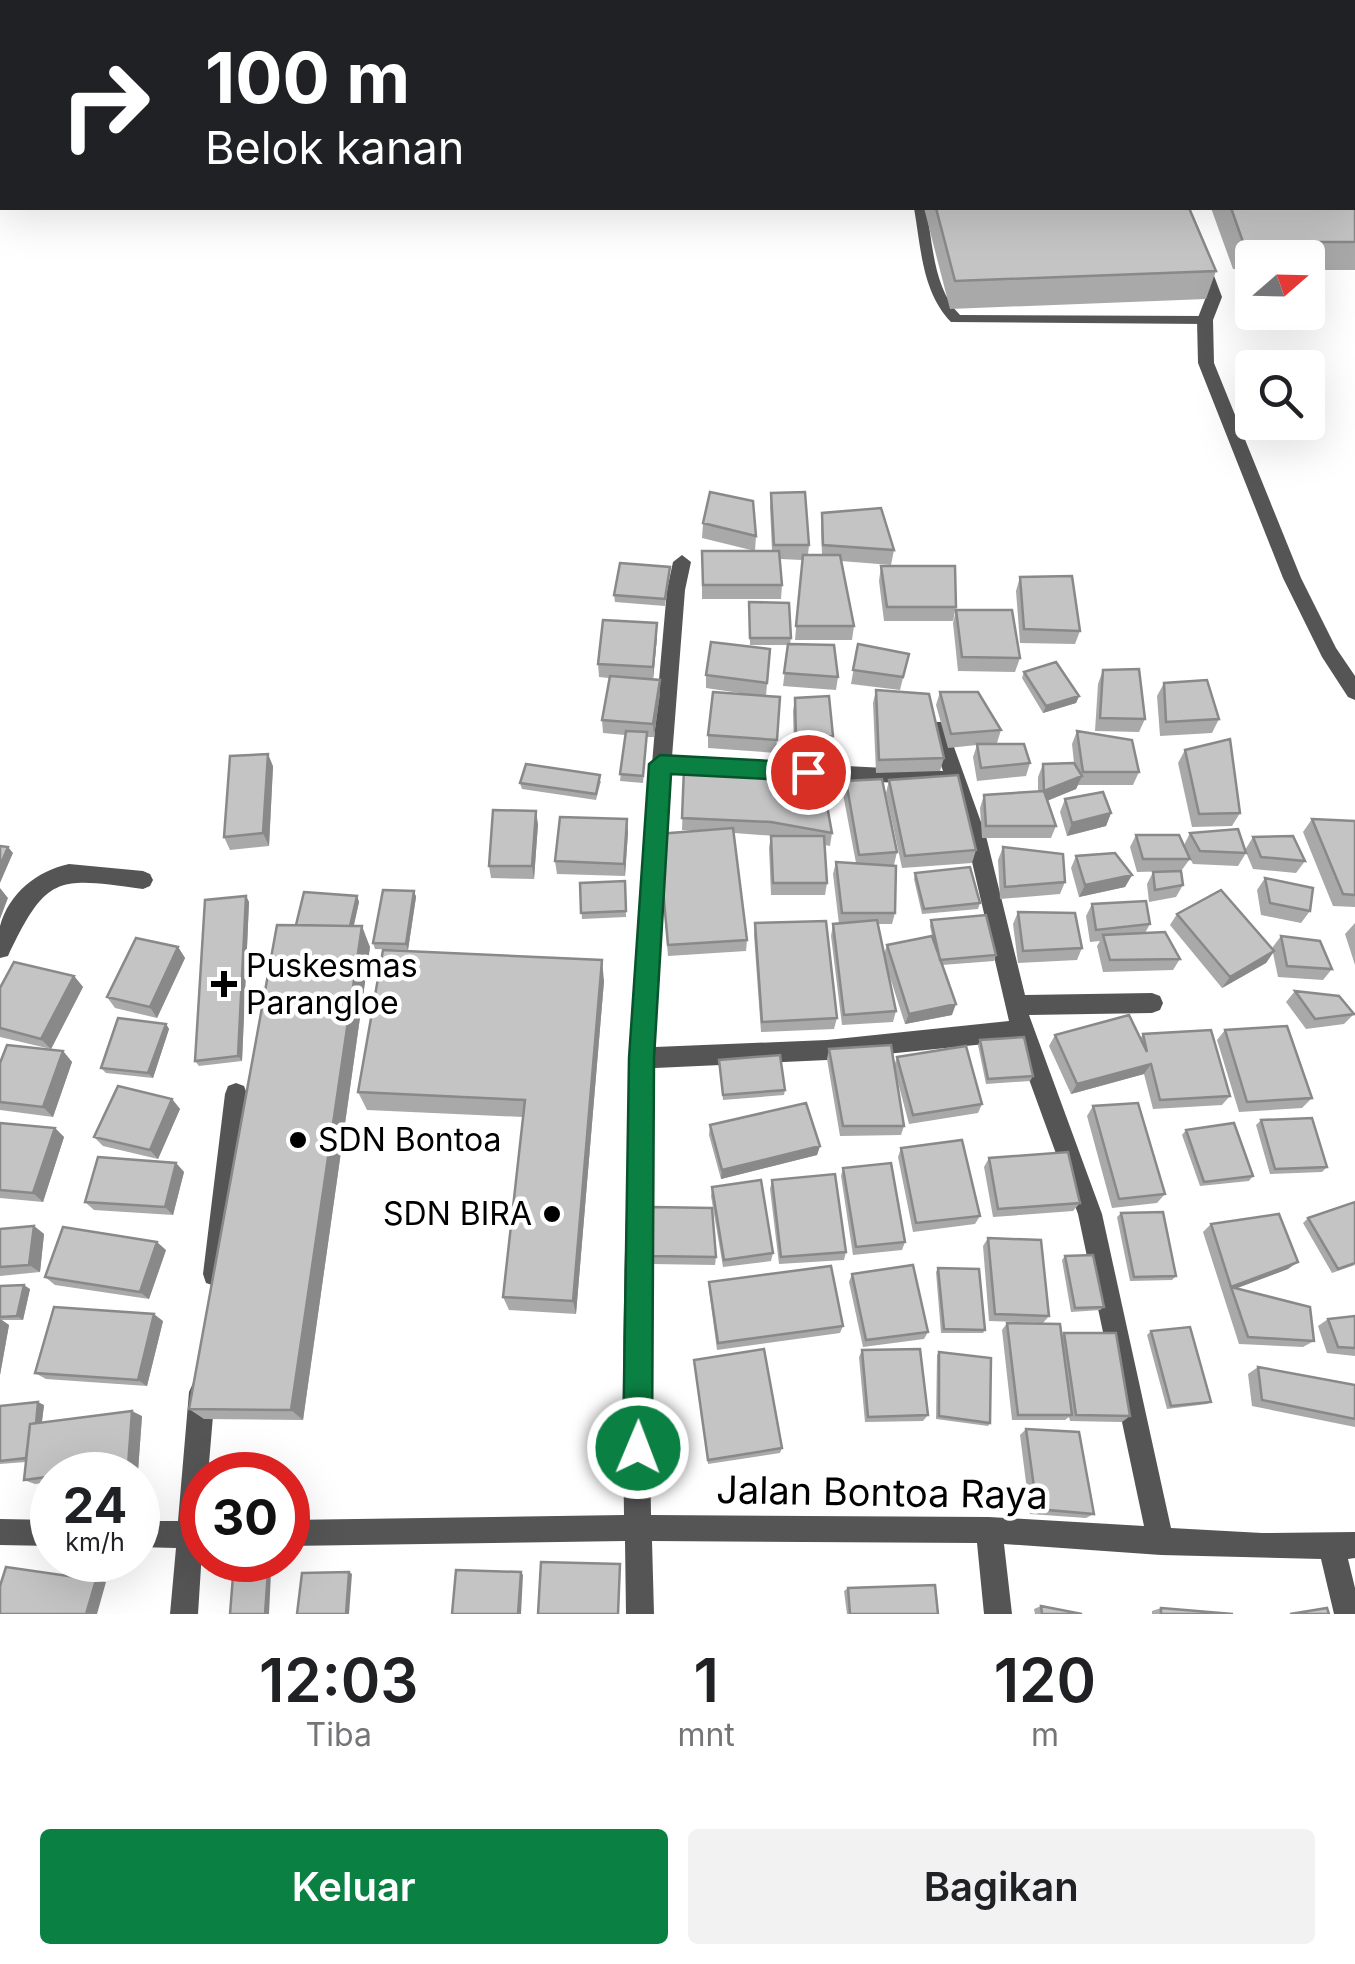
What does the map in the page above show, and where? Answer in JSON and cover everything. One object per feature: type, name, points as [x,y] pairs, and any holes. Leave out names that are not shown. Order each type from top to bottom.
[{"type":"street","points":[[1193,243],[1214,297],[1205,320],[1206,363],[1292,578],[1329,652],[1355,692]]},
{"type":"street","points":[[640,1614],[637,1526],[642,1058],[660,764],[682,562]]},
{"type":"street","points":[[938,728],[976,836],[1022,1030],[1090,1214],[1161,1542]]},
{"type":"street","points":[[660,764],[956,780]]},
{"type":"street","points":[[0,949],[36,883],[66,870],[143,880]]},
{"type":"street","points":[[1015,1005],[1152,1002]]},
{"type":"street","points":[[642,1058],[827,1050],[1022,1030]]},
{"type":"street","points":[[213,1292],[236,1094]]},
{"type":"street","points":[[195,1452],[204,1372]]},
{"type":"street","name":"Jalan Bontoa Raya","points":[[310,1533],[637,1526],[990,1530],[1161,1542],[1343,1545]]},
{"type":"street","points":[[990,1530],[998,1614]]},
{"type":"street","points":[[0,1532],[30,1533]]},
{"type":"street","points":[[1343,1545],[1348,1614]]},
{"type":"street","points":[[184,1614],[190,1582]]},
{"type":"lane","points":[[920,210],[938,291],[946,312],[956,319],[1205,320]]},
{"type":"building","points":[[937,210],[1190,210],[1216,271],[955,281]]},
{"type":"building","points":[[1232,210],[1355,210],[1355,242],[1242,240]]},
{"type":"building","points":[[710,492],[753,501],[756,536],[703,523]]},
{"type":"building","points":[[805,492],[809,545],[774,545],[771,493]]},
{"type":"building","points":[[881,508],[894,550],[823,545],[822,513]]},
{"type":"building","points":[[702,551],[779,551],[782,585],[703,585]]},
{"type":"building","points":[[803,555],[840,555],[854,626],[796,626]]},
{"type":"building","points":[[620,563],[670,567],[665,599],[614,595]]},
{"type":"building","points":[[881,566],[955,566],[956,607],[887,607]]},
{"type":"building","points":[[1072,576],[1080,631],[1024,629],[1020,577]]},
{"type":"building","points":[[749,602],[789,603],[791,638],[750,638]]},
{"type":"building","points":[[956,610],[1012,610],[1020,658],[962,657]]},
{"type":"building","points":[[603,620],[657,623],[653,667],[598,664]]},
{"type":"building","points":[[711,642],[770,649],[767,683],[706,675]]},
{"type":"building","points":[[788,644],[834,645],[838,677],[784,673]]},
{"type":"building","points":[[858,644],[909,654],[903,677],[853,670]]},
{"type":"building","points":[[1056,662],[1079,696],[1046,706],[1024,672]]},
{"type":"building","points":[[1139,669],[1145,719],[1100,718],[1103,670]]},
{"type":"building","points":[[610,676],[660,680],[653,724],[602,720]]},
{"type":"building","points":[[1207,680],[1219,719],[1166,722],[1164,683]]},
{"type":"building","points":[[876,690],[929,694],[944,758],[879,760]]},
{"type":"building","points":[[713,692],[780,697],[777,740],[708,735]]},
{"type":"building","points":[[940,692],[978,692],[1001,730],[951,734]]},
{"type":"building","points":[[829,696],[833,736],[796,737],[795,698]]},
{"type":"building","points":[[626,731],[647,732],[643,776],[620,774]]},
{"type":"building","points":[[1077,731],[1132,740],[1139,772],[1083,772]]},
{"type":"building","points":[[1230,739],[1240,813],[1199,814],[1185,750]]},
{"type":"building","points":[[977,744],[1024,744],[1030,763],[981,768]]},
{"type":"building","points":[[268,754],[263,833],[224,837],[230,756]]},
{"type":"building","points":[[1074,763],[1082,776],[1044,791],[1043,764]]},
{"type":"building","points":[[526,764],[600,775],[596,794],[520,783]]},
{"type":"building","points":[[684,768],[823,784],[832,833],[771,822],[682,818]]},
{"type":"building","points":[[958,775],[976,850],[905,856],[889,780]]},
{"type":"building","points":[[882,779],[897,852],[859,855],[846,781]]},
{"type":"building","points":[[1044,791],[1056,826],[986,826],[984,795]]},
{"type":"building","points":[[1103,792],[1111,813],[1072,823],[1065,799]]},
{"type":"building","points":[[493,810],[536,811],[532,866],[489,866]]},
{"type":"building","points":[[560,817],[627,819],[624,864],[555,861]]},
{"type":"building","points":[[1312,819],[1355,821],[1355,895],[1343,894]]},
{"type":"building","points":[[733,828],[747,940],[668,945],[658,834]]},
{"type":"building","points":[[1238,829],[1246,853],[1200,851],[1190,833]]},
{"type":"building","points":[[1136,835],[1179,835],[1190,859],[1143,859]]},
{"type":"building","points":[[771,836],[824,836],[827,883],[773,883]]},
{"type":"building","points":[[1293,836],[1305,861],[1261,857],[1253,837]]},
{"type":"building","points":[[0,846],[8,847],[0,866]]},
{"type":"building","points":[[1003,847],[1063,854],[1065,882],[1005,887]]},
{"type":"building","points":[[1115,853],[1132,875],[1085,885],[1076,856]]},
{"type":"building","points":[[836,862],[896,866],[895,913],[842,913]]},
{"type":"building","points":[[970,867],[980,903],[924,909],[915,873]]},
{"type":"building","points":[[1181,871],[1183,885],[1155,890],[1153,872]]},
{"type":"building","points":[[1265,878],[1313,888],[1310,911],[1270,903]]},
{"type":"building","points":[[625,881],[626,911],[581,913],[580,883]]},
{"type":"building","points":[[383,890],[414,891],[406,944],[373,943]]},
{"type":"building","points":[[1221,890],[1274,951],[1230,977],[1177,914]]},
{"type":"building","points":[[304,892],[357,896],[350,926],[296,925]]},
{"type":"building","name":"Puskesmas Parangloe","points":[[246,896],[238,1056],[195,1061],[205,900]]},
{"type":"building","points":[[1146,901],[1150,924],[1096,930],[1092,904]]},
{"type":"building","points":[[1018,912],[1075,913],[1082,948],[1023,951]]},
{"type":"building","points":[[986,915],[996,955],[940,960],[931,920]]},
{"type":"building","points":[[877,920],[896,1011],[844,1015],[833,924]]},
{"type":"building","points":[[826,921],[837,1018],[762,1022],[755,923]]},
{"type":"building","name":"SDN Bontoa","points":[[277,925],[362,926],[291,1410],[189,1409]]},
{"type":"building","points":[[1165,932],[1180,959],[1110,960],[1103,935]]},
{"type":"building","points":[[932,936],[956,1004],[909,1014],[887,945]]},
{"type":"building","points":[[1281,936],[1320,941],[1332,969],[1287,966]]},
{"type":"building","points":[[136,938],[178,947],[150,1007],[107,997]]},
{"type":"building","name":"SDN BIRA","points":[[383,950],[602,960],[573,1301],[503,1297],[525,1100],[358,1092]]},
{"type":"building","points":[[14,962],[74,976],[41,1039],[0,1028],[0,988]]},
{"type":"building","points":[[1295,991],[1339,996],[1354,1014],[1315,1019]]},
{"type":"building","points":[[1129,1015],[1147,1052],[1143,1034],[1211,1030],[1230,1096],[1160,1100],[1151,1064],[1077,1084],[1055,1035]]},
{"type":"building","points":[[118,1018],[166,1024],[148,1073],[101,1068]]},
{"type":"building","points":[[1287,1026],[1312,1098],[1247,1102],[1225,1030]]},
{"type":"building","points":[[1024,1037],[1033,1076],[988,1079],[980,1040]]},
{"type":"building","points":[[7,1045],[63,1051],[43,1107],[0,1102],[0,1063]]},
{"type":"building","points":[[891,1045],[904,1126],[843,1126],[829,1049]]},
{"type":"building","points":[[966,1046],[982,1104],[913,1115],[897,1057]]},
{"type":"building","points":[[780,1055],[785,1090],[723,1095],[719,1060]]},
{"type":"building","points":[[118,1086],[172,1099],[150,1150],[94,1137]]},
{"type":"building","points":[[806,1103],[820,1146],[722,1170],[710,1125]]},
{"type":"building","points":[[1138,1103],[1165,1194],[1119,1199],[1093,1106]]},
{"type":"building","points":[[1312,1118],[1327,1167],[1275,1169],[1261,1120]]},
{"type":"building","points":[[0,1123],[55,1128],[33,1193],[0,1190]]},
{"type":"building","points":[[1234,1123],[1253,1176],[1204,1182],[1186,1130]]},
{"type":"building","points":[[962,1140],[980,1216],[916,1223],[901,1148]]},
{"type":"building","points":[[1068,1152],[1080,1203],[998,1209],[989,1158]]},
{"type":"building","points":[[98,1157],[176,1163],[165,1207],[85,1202]]},
{"type":"building","points":[[891,1163],[905,1242],[856,1247],[843,1168]]},
{"type":"building","points":[[835,1174],[846,1252],[781,1257],[772,1180]]},
{"type":"building","points":[[761,1180],[773,1253],[724,1260],[712,1187]]},
{"type":"building","points":[[1355,1202],[1355,1263],[1338,1269],[1308,1218]]},
{"type":"building","points":[[651,1207],[712,1208],[716,1257],[651,1256]]},
{"type":"building","points":[[1163,1212],[1176,1276],[1134,1277],[1121,1213]]},
{"type":"building","points":[[1279,1214],[1298,1262],[1231,1287],[1211,1224]]},
{"type":"building","points":[[34,1226],[29,1265],[0,1267],[0,1229]]},
{"type":"building","points":[[63,1227],[157,1242],[140,1292],[45,1277]]},
{"type":"building","points":[[988,1238],[1041,1240],[1049,1316],[995,1314]]},
{"type":"building","points":[[1093,1255],[1104,1307],[1075,1308],[1065,1256]]},
{"type":"building","points":[[913,1265],[928,1332],[866,1340],[852,1274]]},
{"type":"building","points":[[831,1266],[843,1326],[718,1343],[709,1282]]},
{"type":"building","points":[[938,1268],[979,1269],[985,1330],[944,1329]]},
{"type":"building","points":[[24,1285],[17,1316],[0,1317],[0,1286]]},
{"type":"building","points":[[1231,1287],[1310,1307],[1314,1341],[1248,1337]]},
{"type":"building","points":[[54,1307],[154,1314],[138,1380],[35,1373]]},
{"type":"building","points":[[1355,1316],[1355,1348],[1338,1347],[1328,1319]]},
{"type":"building","points":[[1007,1323],[1060,1324],[1072,1415],[1018,1415]]},
{"type":"building","points":[[1190,1327],[1211,1402],[1171,1406],[1151,1331]]},
{"type":"building","points":[[1064,1333],[1116,1333],[1130,1416],[1076,1415]]},
{"type":"building","points":[[764,1349],[782,1448],[708,1460],[694,1360]]},
{"type":"building","points":[[920,1349],[928,1415],[868,1417],[862,1350]]},
{"type":"building","points":[[939,1352],[991,1358],[990,1423],[939,1416]]},
{"type":"building","points":[[1258,1367],[1355,1385],[1355,1419],[1262,1400]]},
{"type":"building","points":[[38,1402],[36,1423],[30,1424],[26,1458],[0,1461],[0,1406]]},
{"type":"building","points":[[132,1411],[129,1452],[30,1452],[30,1479],[24,1480],[30,1424]]},
{"type":"building","points":[[1026,1429],[1079,1432],[1094,1514],[1037,1509]]},
{"type":"building","points":[[541,1562],[620,1564],[618,1614],[538,1614]]},
{"type":"building","points":[[6,1567],[30,1570],[30,1582],[95,1582],[86,1614],[0,1614],[0,1586]]},
{"type":"building","points":[[456,1570],[521,1572],[518,1614],[452,1614]]},
{"type":"building","points":[[349,1572],[346,1614],[297,1614],[301,1582],[310,1582],[310,1573]]},
{"type":"building","points":[[233,1582],[267,1582],[265,1614],[230,1614]]},
{"type":"building","points":[[935,1585],[938,1614],[850,1614],[848,1588]]},
{"type":"building","points":[[1041,1606],[1082,1614],[1042,1614]]},
{"type":"building","points":[[1161,1608],[1233,1614],[1161,1614]]},
{"type":"building","points":[[1327,1608],[1329,1614],[1290,1614]]},
{"type":"place","name":"Puskesmas Parangloe","points":[[224,984]]},
{"type":"place","name":"SDN Bontoa","points":[[298,1140]]},
{"type":"place","name":"SDN BIRA","points":[[552,1214]]},
{"type":"route","points":[[638,1448],[642,1058],[660,764],[808,772]]}]
